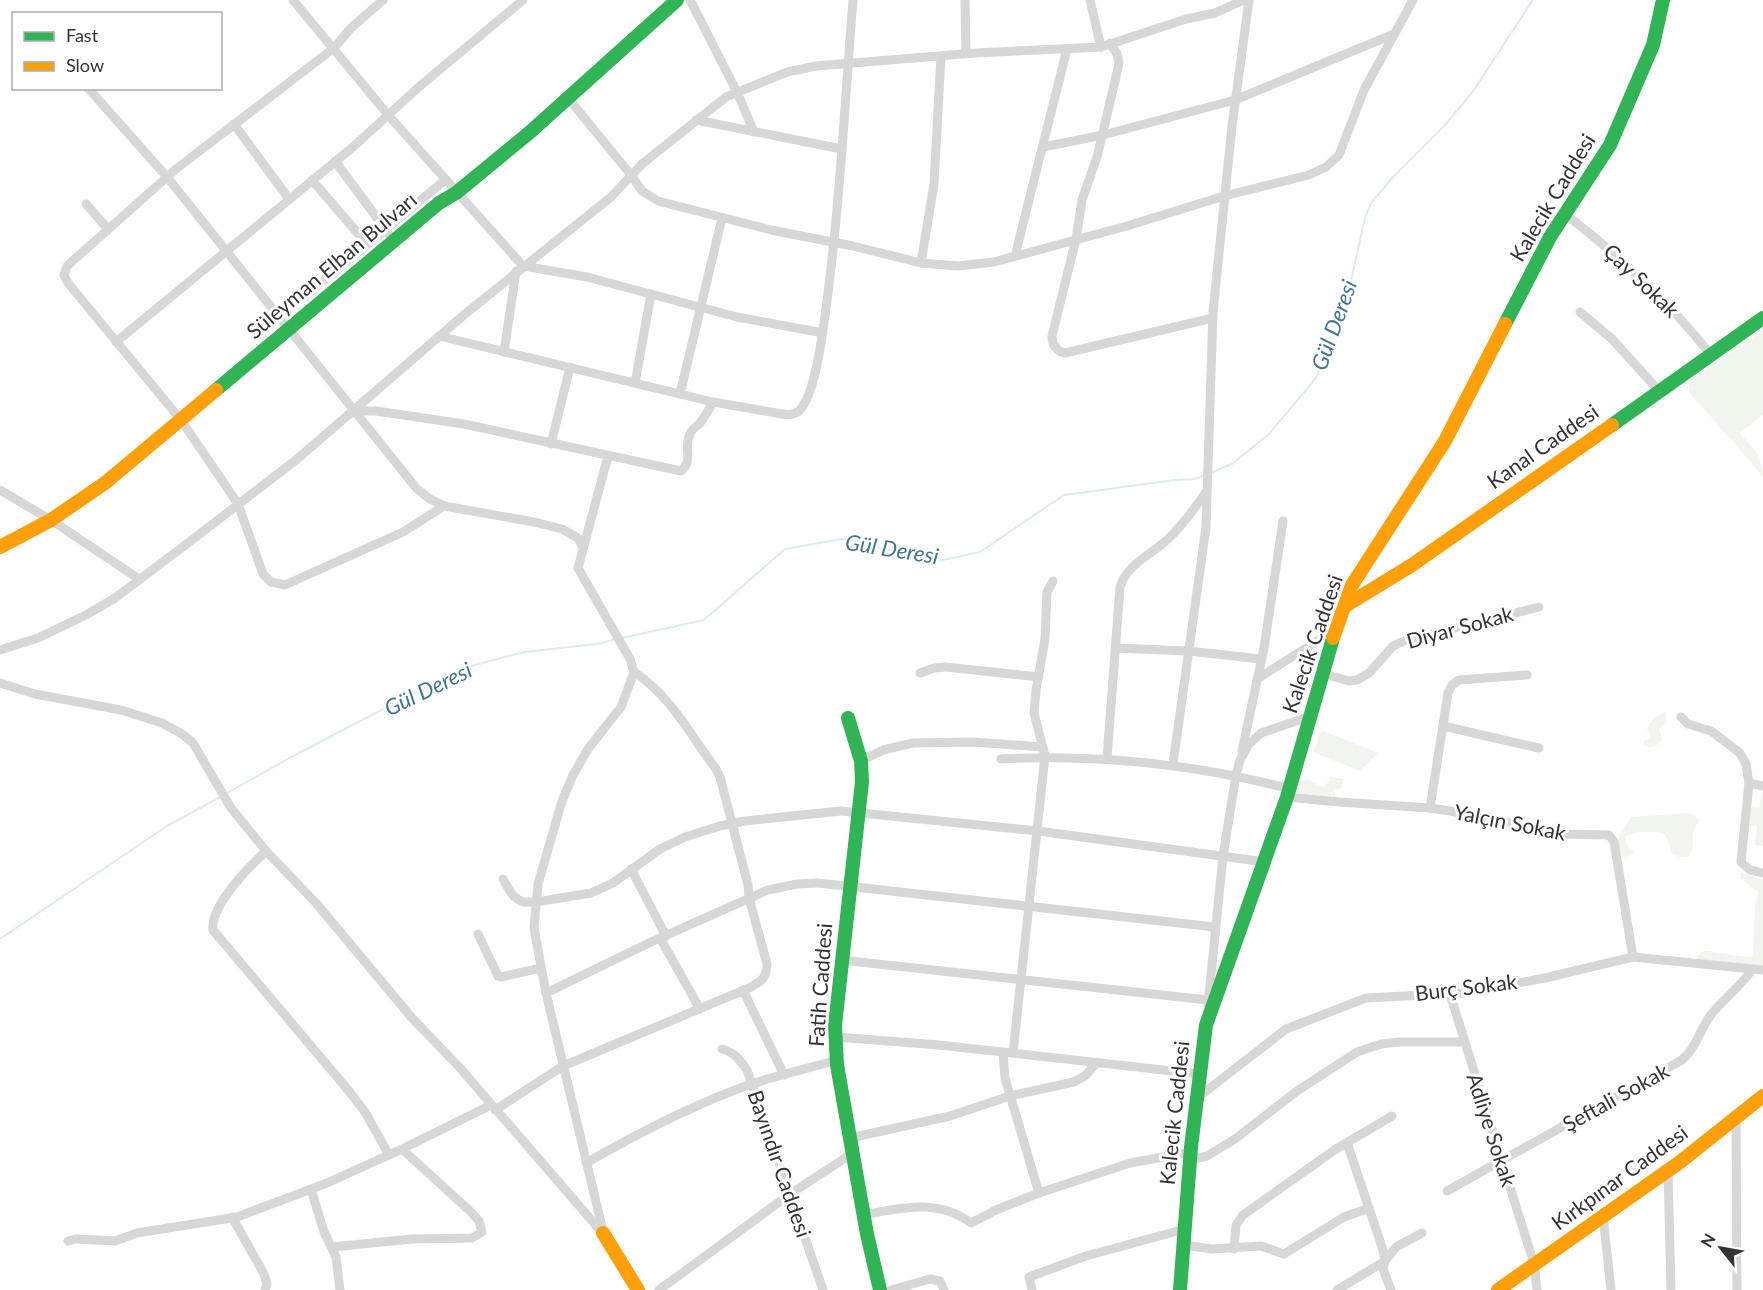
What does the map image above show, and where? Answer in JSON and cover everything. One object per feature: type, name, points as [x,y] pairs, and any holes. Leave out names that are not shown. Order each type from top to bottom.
[{"type":"street","points":[[293,0],[520,269],[586,277],[737,317],[823,333]]},
{"type":"street","points":[[383,0],[351,28],[334,48],[167,177],[67,266],[64,275],[68,283],[181,420],[238,504],[263,574],[271,582],[285,585],[403,532],[444,506]]},
{"type":"street","points":[[116,342],[389,116],[420,86],[523,0]]},
{"type":"street","name":"Süleyman Elban Bulvarı","points":[[0,547],[51,520],[105,483],[439,203],[456,193],[568,98],[677,0]]},
{"type":"street","points":[[690,0],[737,92],[754,132]]},
{"type":"street","points":[[439,336],[713,402],[782,414],[792,415],[799,411],[813,380],[823,333],[835,243],[853,0]]},
{"type":"street","points":[[965,0],[966,54]]},
{"type":"street","points":[[1090,0],[1106,45],[1117,54],[1119,63],[1103,135],[1082,200],[1076,239],[1052,336],[1053,344],[1057,350],[1065,353],[1213,318]]},
{"type":"street","points":[[0,651],[14,648],[59,629],[115,598],[296,460],[439,336],[611,196],[631,175],[696,120],[737,92],[787,72],[816,66],[1106,45],[1186,19],[1215,13],[1244,0]]},
{"type":"street","points":[[1173,764],[1206,527],[1213,318],[1224,196],[1249,0]]},
{"type":"street","points":[[568,98],[642,191],[658,201],[722,218],[921,263],[971,266],[1015,256],[1224,196],[1309,175],[1326,167],[1339,155],[1364,90],[1413,0]]},
{"type":"street","name":"Kalecik Caddesi","points":[[1180,1290],[1196,1099],[1206,1025],[1289,793],[1336,629],[1360,572],[1445,441],[1550,237],[1616,133],[1653,45],[1663,0]]},
{"type":"street","points":[[1042,147],[1103,135],[1235,100],[1394,34]]},
{"type":"street","points":[[1015,256],[1067,49]]},
{"type":"street","points":[[921,263],[934,184],[941,56]]},
{"type":"street","points":[[90,90],[167,177],[417,489],[444,506],[534,522],[562,530],[578,538],[583,547]]},
{"type":"street","points":[[696,120],[842,149]]},
{"type":"street","points":[[234,124],[289,199]]},
{"type":"street","points":[[335,161],[394,241]]},
{"type":"street","points":[[312,180],[367,244]]},
{"type":"street","points":[[303,298],[445,180]]},
{"type":"street","points":[[86,204],[108,229]]},
{"type":"street","name":"Çay Sokak","points":[[1565,214],[1636,273],[1673,309],[1711,355]]},
{"type":"street","points":[[680,394],[722,218]]},
{"type":"street","points":[[504,351],[520,269]]},
{"type":"street","points":[[635,383],[651,294]]},
{"type":"street","points":[[1580,312],[1613,340],[1659,391]]},
{"type":"street","name":"Kanal Caddesi","points":[[1345,606],[1412,565],[1763,318]]},
{"type":"street","points":[[551,444],[570,368]]},
{"type":"street","points":[[354,411],[376,411],[452,422],[681,471],[686,467],[689,459],[687,446],[690,434],[713,402]]},
{"type":"street","points":[[604,1235],[546,993],[534,928],[538,884],[551,835],[569,783],[588,749],[621,707],[634,672],[630,658],[578,568],[608,456]]},
{"type":"street","points":[[0,490],[51,520],[140,579]]},
{"type":"street","points":[[1107,758],[1120,587],[1124,576],[1130,568],[1169,539],[1208,490]]},
{"type":"street","points":[[1206,1025],[1223,856],[1236,775],[1261,659],[1283,521]]},
{"type":"street","points":[[1039,1193],[1005,1078],[1022,979],[1038,831],[1044,752],[1034,713],[1045,639],[1047,592],[1053,581]]},
{"type":"street","name":"Diyar Sokak","points":[[1324,674],[1349,681],[1357,680],[1369,673],[1388,651],[1404,641],[1539,607]]},
{"type":"street","points":[[1257,679],[1336,629]]},
{"type":"street","points":[[1115,648],[1189,651],[1261,659]]},
{"type":"street","points":[[920,673],[946,667],[1039,677]]},
{"type":"street","points":[[68,1241],[80,1239],[96,1242],[115,1241],[137,1233],[232,1217],[311,1190],[493,1107],[563,1066],[762,981],[767,973],[766,964],[749,898],[748,885],[716,769],[666,701],[654,687],[634,672]]},
{"type":"street","points":[[1430,807],[1448,693],[1455,682],[1527,675]]},
{"type":"street","points":[[0,683],[44,696],[121,710],[162,723],[193,743],[231,808],[266,851],[316,903],[412,1018],[461,1069],[604,1235],[638,1290]]},
{"type":"street","points":[[1240,760],[1249,744],[1261,733],[1311,716]]},
{"type":"street","points":[[1681,717],[1692,727],[1711,731],[1740,753],[1746,764],[1749,783],[1741,862],[1750,870],[1763,873]]},
{"type":"street","name":"Fatih Caddesi","points":[[848,718],[861,761],[862,782],[835,1025],[837,1060],[863,1215],[880,1290]]},
{"type":"street","points":[[1443,726],[1539,748]]},
{"type":"street","points":[[861,761],[883,750],[913,743],[973,742],[1044,752]]},
{"type":"street","points":[[1001,759],[1044,752]]},
{"type":"street","name":"Yalçın Sokak","points":[[1044,752],[1173,764],[1236,775],[1289,793],[1339,802],[1430,807],[1483,816],[1556,834],[1609,836],[1614,842],[1633,957]]},
{"type":"street","points":[[1749,783],[1763,786]]},
{"type":"street","points":[[503,879],[516,899],[523,902],[591,893],[613,883],[669,845],[703,832],[732,824],[799,815],[858,812],[1038,831],[1265,862]]},
{"type":"street","points":[[266,851],[250,866],[222,902],[212,922],[213,930],[365,1112],[389,1155]]},
{"type":"street","points":[[631,869],[700,1009]]},
{"type":"street","points":[[546,993],[749,898],[768,890],[797,884],[818,883],[1215,927]]},
{"type":"street","points":[[478,934],[498,976],[541,968]]},
{"type":"street","name":"Burç Sokak","points":[[1196,1099],[1275,1037],[1298,1023],[1366,998],[1450,994],[1545,978],[1633,957],[1763,970]]},
{"type":"street","points":[[841,960],[1208,1000]]},
{"type":"street","name":"Şeftali Sokak","points":[[1447,1191],[1682,1060],[1692,1049],[1713,1012],[1752,970]]},
{"type":"street","points":[[743,990],[784,1075]]},
{"type":"street","name":"Adliye Sokak","points":[[1450,994],[1534,1264],[1537,1290]]},
{"type":"street","points":[[836,1036],[1008,1052],[1199,1074]]},
{"type":"street","points":[[863,1215],[912,1206],[931,1207],[949,1211],[971,1223],[996,1210],[1039,1193],[1130,1163],[1207,1156],[1234,1139],[1297,1091],[1357,1052],[1381,1044],[1400,1042],[1464,1042]]},
{"type":"street","name":"Bayındır Caddesi","points":[[722,1049],[738,1058],[747,1070],[823,1290]]},
{"type":"street","points":[[586,1163],[646,1128],[705,1102],[752,1085],[837,1060]]},
{"type":"street","points":[[850,1138],[950,1116],[1010,1096],[1074,1082],[1086,1075],[1097,1062]]},
{"type":"street","name":"Kırkpınar Caddesi","points":[[1498,1290],[1668,1170],[1763,1096]]},
{"type":"street","points":[[1234,1249],[1236,1225],[1243,1215],[1347,1143],[1392,1116]]},
{"type":"street","points":[[1736,1118],[1737,1290]]},
{"type":"street","points":[[1347,1143],[1369,1208],[1384,1261],[1383,1269],[1391,1290]]},
{"type":"street","points":[[332,1247],[412,1239],[472,1238],[482,1232],[479,1221],[471,1212],[402,1149]]},
{"type":"street","points":[[659,1290],[790,1194],[853,1153]]},
{"type":"street","points":[[1668,1170],[1671,1290]]},
{"type":"street","points":[[311,1190],[324,1232],[338,1264],[340,1290]]},
{"type":"street","points":[[1184,1245],[1212,1249],[1261,1246],[1284,1254],[1344,1216],[1369,1208]]},
{"type":"street","points":[[1602,1216],[1611,1290]]},
{"type":"street","points":[[232,1217],[264,1274],[267,1284],[265,1290]]},
{"type":"street","points":[[1032,1290],[1029,1277],[1096,1253],[1185,1229]]},
{"type":"street","points":[[1337,1290],[1384,1261],[1396,1247],[1422,1233]]},
{"type":"street","points":[[891,1290],[930,1279],[940,1281],[944,1290]]},
{"type":"shaded area","points":[[1763,330],[1763,415],[1739,433],[1759,457],[1763,477],[1689,392],[1690,386],[1687,382]]},
{"type":"shaded area","points":[[1666,711],[1666,723],[1659,729],[1662,739],[1655,746],[1645,746],[1643,744],[1645,740],[1652,738],[1647,729],[1652,720]]},
{"type":"shaded area","points":[[1321,730],[1378,753],[1360,771],[1313,752]]},
{"type":"shaded area","points":[[1330,777],[1344,779],[1341,788],[1335,790],[1335,797],[1296,793],[1299,781],[1310,780],[1325,787]]},
{"type":"shaded area","points":[[1763,789],[1763,846],[1755,845],[1757,826],[1747,825],[1749,806],[1759,808]]},
{"type":"shaded area","points":[[1687,813],[1695,815],[1699,822],[1694,830],[1693,847],[1688,857],[1679,857],[1671,852],[1665,834],[1644,832],[1625,837],[1628,848],[1633,849],[1634,855],[1623,857],[1618,846],[1619,836],[1631,817]]},
{"type":"shaded area","points":[[1741,872],[1763,880],[1763,967],[1698,959],[1697,956],[1703,951],[1753,956],[1755,904],[1759,893],[1740,878]]},
{"type":"waterway","name":"Gül Deresi","points":[[1210,473],[1232,464],[1269,434],[1316,378],[1351,281],[1365,218],[1371,203],[1471,94],[1533,0]]},
{"type":"waterway","name":"Gül Deresi","points":[[622,638],[704,620],[785,549],[842,539],[938,561],[980,552],[1064,495],[1195,479],[1205,475]]},
{"type":"waterway","name":"Gül Deresi","points":[[227,793],[460,669],[524,652],[597,644],[616,639]]},
{"type":"waterway","name":"Gül Deresi","points":[[0,939],[167,826],[222,796]]},
{"type":"traffic: fast","points":[[216,390],[439,203],[456,193],[529,133],[677,0]]},
{"type":"traffic: fast","points":[[1505,324],[1550,237],[1610,145],[1653,45],[1663,0]]},
{"type":"traffic: fast","points":[[1612,425],[1763,318]]},
{"type":"traffic: fast","points":[[1180,1290],[1191,1147],[1206,1025],[1287,797],[1333,638]]},
{"type":"traffic: fast","points":[[848,718],[861,761],[862,782],[835,1025],[837,1065],[867,1234],[880,1290]]},
{"type":"traffic: slow","points":[[1333,638],[1352,585],[1445,441],[1505,324]]},
{"type":"traffic: slow","points":[[0,547],[51,520],[105,483],[216,390]]},
{"type":"traffic: slow","points":[[1345,606],[1412,565],[1612,425]]},
{"type":"traffic: slow","points":[[1498,1290],[1680,1162],[1763,1096]]},
{"type":"traffic: slow","points":[[603,1233],[638,1290]]}]
